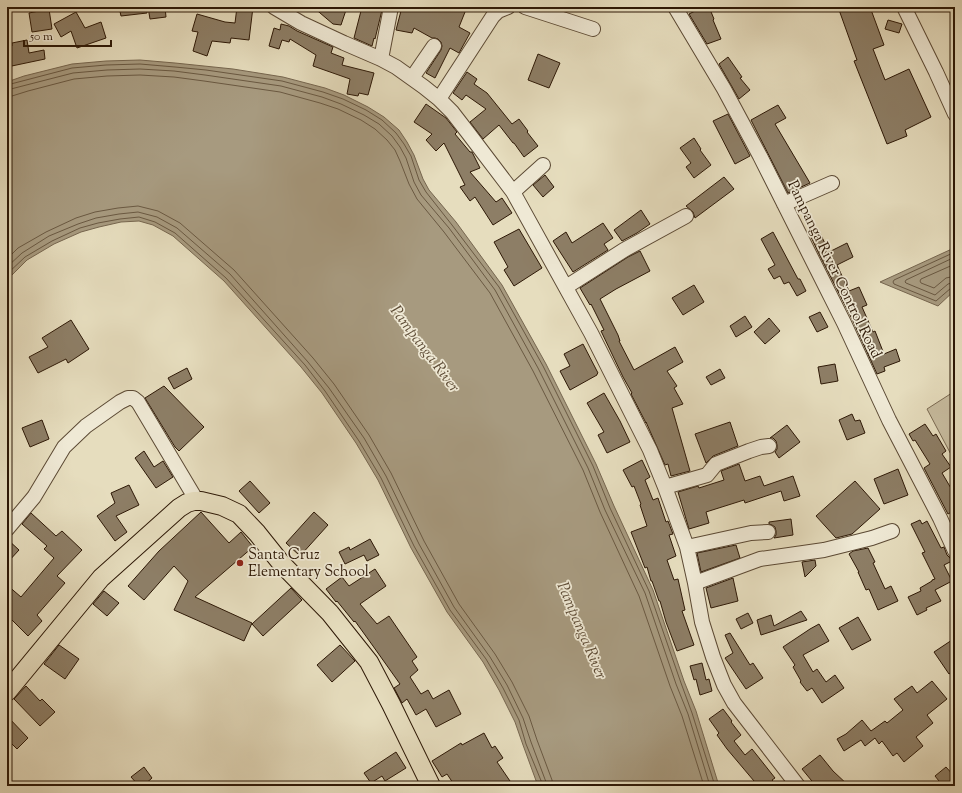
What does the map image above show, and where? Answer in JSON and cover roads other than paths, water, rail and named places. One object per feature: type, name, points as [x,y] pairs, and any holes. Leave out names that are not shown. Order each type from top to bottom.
[{"type":"main road","points":[[7,692],[102,578],[179,508],[187,503],[201,501],[222,506],[239,514],[281,562],[330,613],[369,662],[431,786]]},
{"type":"street","points":[[274,7],[301,23],[382,59],[412,78],[439,99],[452,112],[513,192],[591,333],[650,450],[687,547],[702,622],[724,685],[734,703],[798,786]]},
{"type":"street","points":[[382,59],[391,7]]},
{"type":"street","points":[[439,99],[493,16],[498,11],[508,7]]},
{"type":"street","points":[[525,7],[593,29]]},
{"type":"street","name":"Pampanga River Control Road","points":[[675,7],[724,89],[760,156],[844,323],[889,420],[940,518],[955,551]]},
{"type":"street","points":[[904,7],[955,114]]},
{"type":"street","points":[[412,78],[434,46]]},
{"type":"street","points":[[513,192],[543,165]]},
{"type":"street","points":[[784,204],[832,183]]},
{"type":"street","points":[[566,286],[624,250],[686,216]]},
{"type":"street","points":[[7,529],[34,497],[64,447],[86,426],[128,398],[132,398],[138,402],[197,501]]},
{"type":"street","points":[[665,487],[707,475],[716,464],[749,451],[769,446]]},
{"type":"street","points":[[695,583],[760,559],[824,550],[872,538],[892,531]]},
{"type":"street","points":[[687,547],[751,533],[768,532]]},
{"type":"water","name":"Pampanga River","points":[[140,60],[233,69],[283,77],[325,88],[344,95],[368,107],[384,117],[399,130],[414,155],[429,190],[456,222],[502,285],[546,364],[596,464],[653,590],[684,681],[696,711],[719,786],[538,786],[515,722],[499,690],[483,662],[447,612],[411,548],[378,480],[356,443],[322,393],[301,367],[224,281],[173,236],[153,225],[139,221],[121,222],[99,227],[81,232],[54,244],[27,260],[7,280],[7,82],[24,76],[72,64]]},
{"type":"water","points":[[954,248],[955,290],[938,306],[880,282]]},
{"type":"place","name":"Santa Cruz Elementary School","points":[[240,563]]}]
